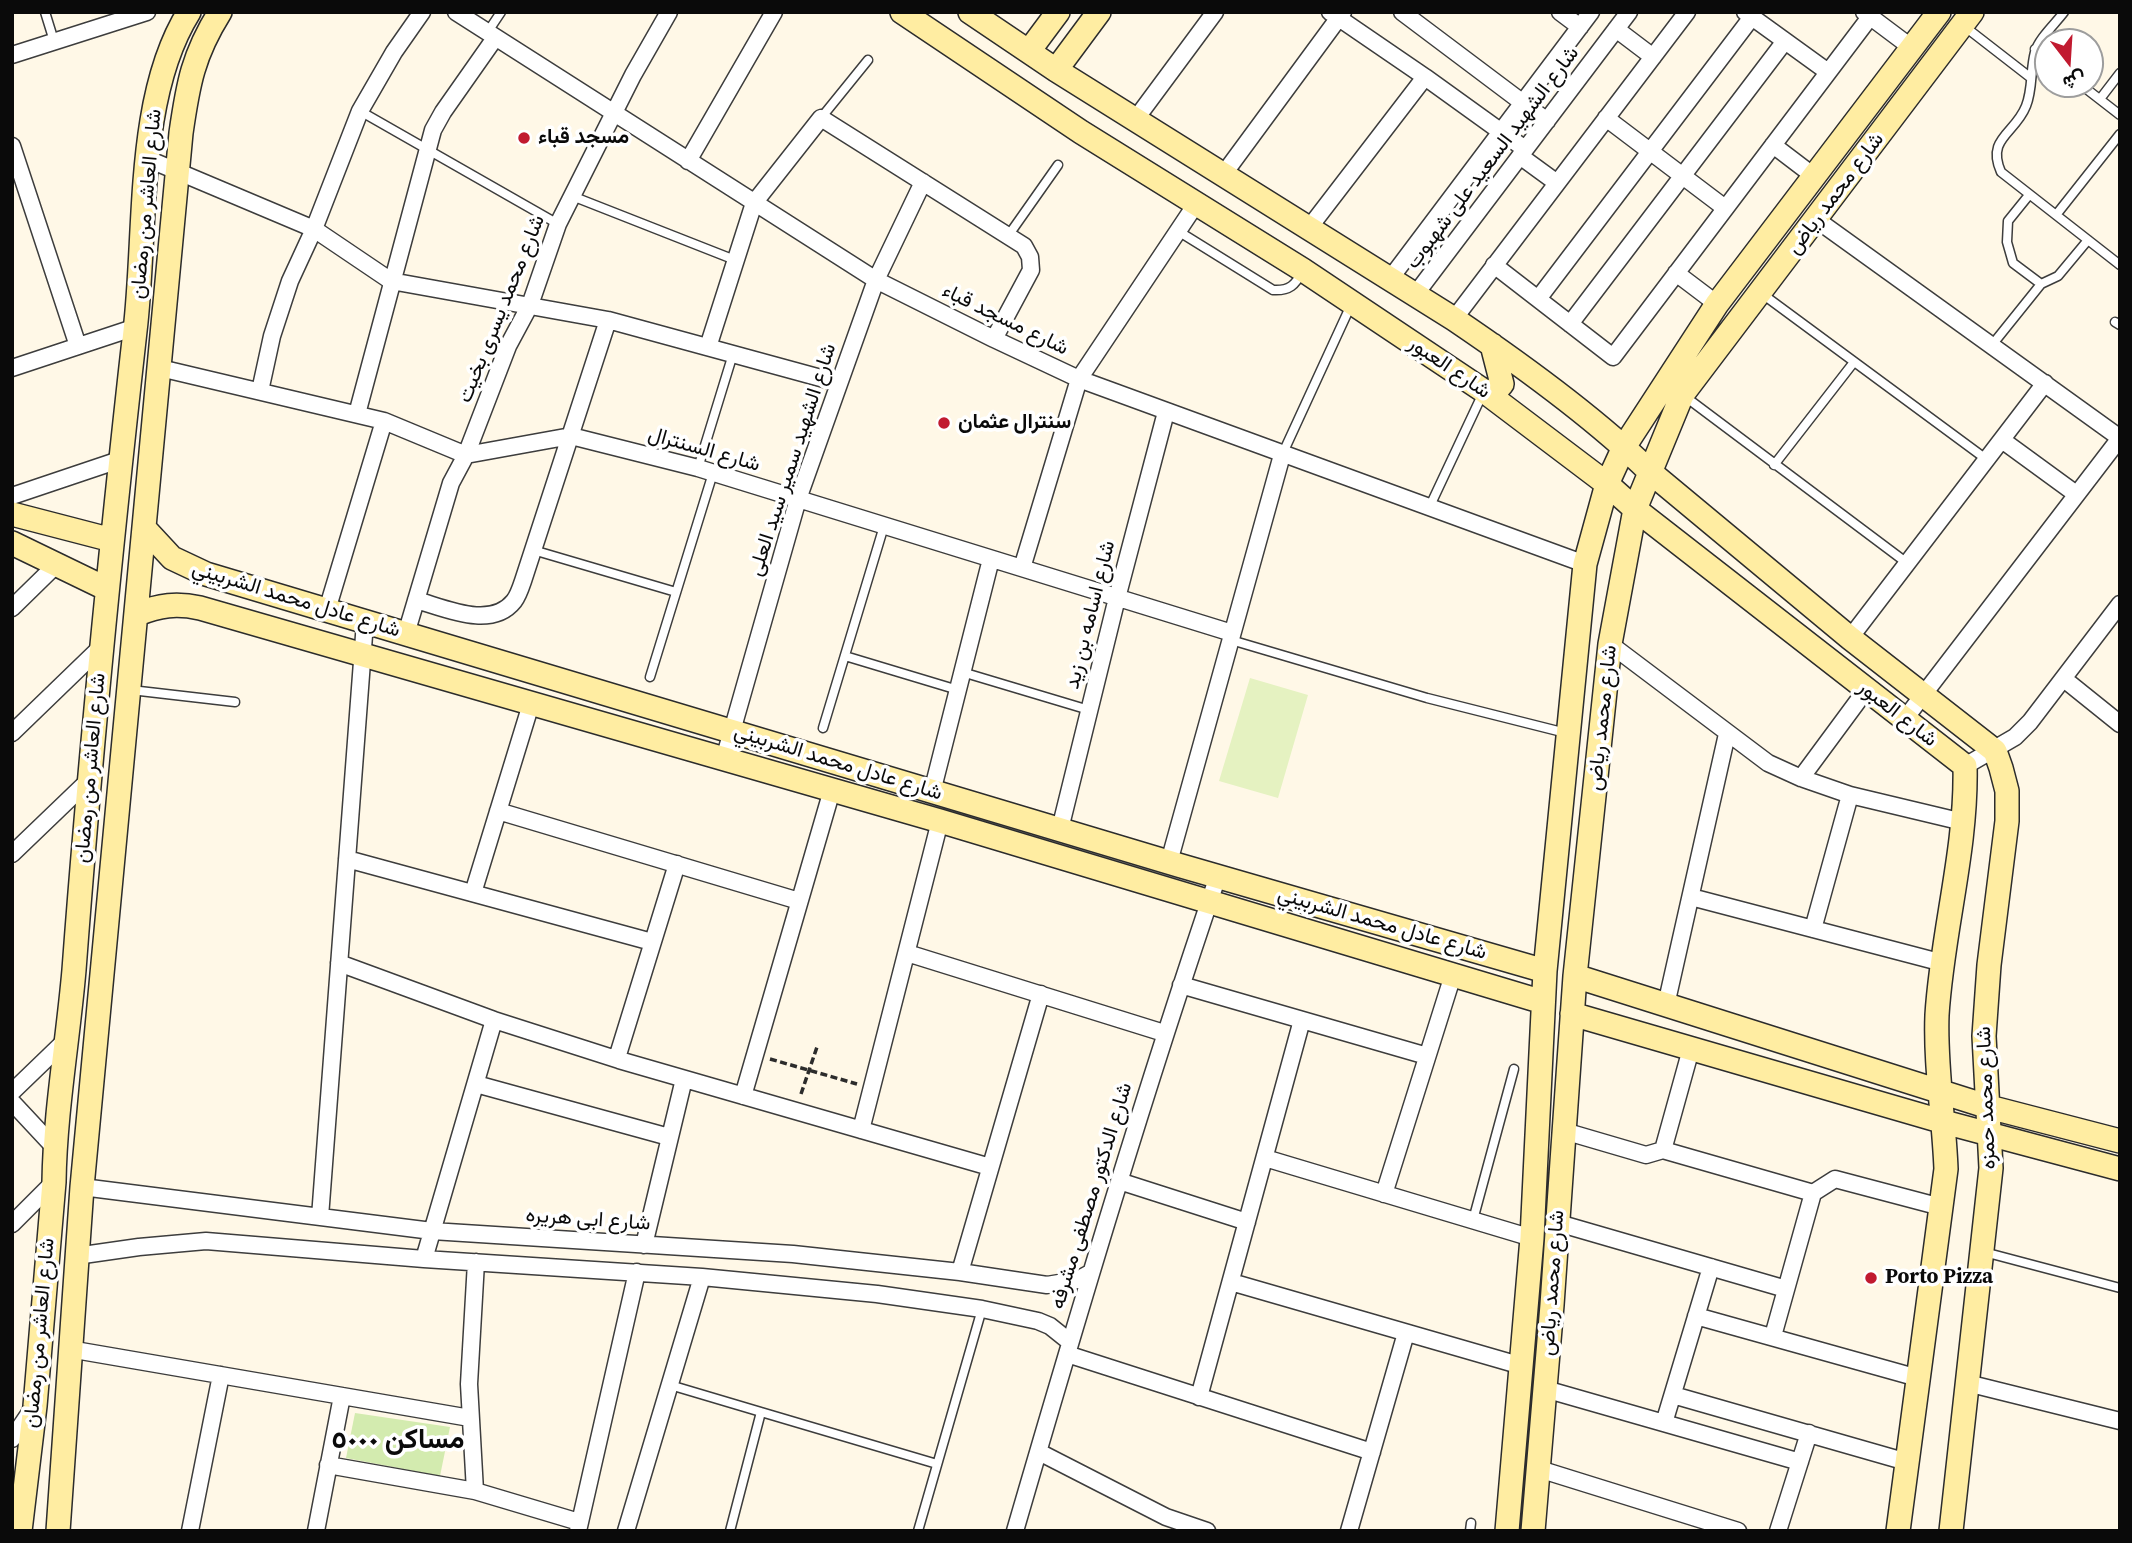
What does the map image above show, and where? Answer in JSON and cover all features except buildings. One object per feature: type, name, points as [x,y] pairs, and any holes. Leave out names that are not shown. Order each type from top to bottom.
[{"type":"street","points":[[12,55],[146,12]]},
{"type":"street","name":"شارع العاشر من رمضان","points":[[18,1524],[34,1406],[54,1182],[54,1147],[68,1038],[88,781],[119,460],[136,327],[148,159],[158,84],[166,56],[188,12]]},
{"type":"street","name":"شارع العاشر من رمضان","points":[[58,1531],[82,1187],[131,690],[181,133],[188,82],[206,34],[220,12]]},
{"type":"street","points":[[260,391],[272,335],[290,281],[314,229],[360,111],[394,52],[422,12]]},
{"type":"street","name":"شارع مسجد قباء","points":[[456,12],[876,280],[994,339],[1079,379],[1585,564]]},
{"type":"street","name":"شارع محمد يسرى بخيت","points":[[406,634],[451,484],[466,455],[508,346],[530,305],[558,224],[633,75],[669,12]]},
{"type":"street","points":[[688,161],[774,12]]},
{"type":"street","name":"شارع العبور","points":[[902,12],[1081,132],[1303,270],[1484,391],[1607,484],[1635,509],[1965,766]]},
{"type":"street","name":"شارع العبور","points":[[970,12],[1056,70],[1493,345],[1624,447],[1649,471],[1850,638],[1994,751]]},
{"type":"street","points":[[1029,51],[1058,12]]},
{"type":"street","points":[[1056,70],[1100,12]]},
{"type":"street","points":[[1135,120],[1215,12]]},
{"type":"street","points":[[1402,12],[1547,121]]},
{"type":"street","points":[[1560,12],[1580,27]]},
{"type":"street","name":"شارع الشهيد السعيد على شهبوب","points":[[1390,279],[1591,12]]},
{"type":"street","name":"شارع الشهيد السعيد على شهبوب","points":[[1415,295],[1629,12]]},
{"type":"street","points":[[1454,319],[1687,12]]},
{"type":"street","name":"شارع محمد رياض","points":[[1507,1531],[1531,1247],[1545,971],[1585,564],[1607,484],[1624,447],[1717,304],[1939,12]]},
{"type":"street","points":[[1223,175],[1337,14],[1501,132],[1557,183]]},
{"type":"street","points":[[1538,299],[1748,15],[1828,72]]},
{"type":"street","points":[[1494,265],[1613,357],[1828,72],[1867,15],[1912,48]]},
{"type":"street","name":"شارع محمد رياض","points":[[1533,1531],[1556,1260],[1575,976],[1610,644],[1635,509],[1682,395],[1968,19]]},
{"type":"street","points":[[1616,29],[1653,57]]},
{"type":"street","points":[[357,414],[433,130],[491,35]]},
{"type":"street","points":[[1570,324],[1785,41]]},
{"type":"street","points":[[1309,229],[1425,77]]},
{"type":"street","points":[[708,347],[754,203],[821,118],[1024,246],[1030,257],[1031,270],[994,339]]},
{"type":"street","points":[[1606,118],[1725,208]]},
{"type":"street","points":[[152,130],[181,133]]},
{"type":"street","points":[[1773,145],[1815,177]]},
{"type":"street","points":[[12,146],[78,346]]},
{"type":"street","points":[[148,159],[314,229],[391,281],[608,320],[839,383]]},
{"type":"street","name":"شارع الشهيد سمير سيد العلى","points":[[724,759],[798,499],[876,280],[923,182]]},
{"type":"street","points":[[1022,568],[1079,379],[1196,204]]},
{"type":"street","points":[[1817,220],[2120,438],[1905,720]]},
{"type":"street","points":[[1676,273],[1717,304]]},
{"type":"street","points":[[416,600],[475,616],[497,614],[514,601],[608,320]]},
{"type":"street","points":[[12,368],[136,327]]},
{"type":"street","points":[[1484,391],[1494,392],[1502,384],[1493,345]]},
{"type":"street","points":[[160,368],[384,421],[466,455]]},
{"type":"street","points":[[1850,638],[2045,383]]},
{"type":"street","name":"شارع اسامه بن زيد","points":[[1060,829],[1166,412]]},
{"type":"street","points":[[327,610],[384,421]]},
{"type":"street","name":"شارع السنترال","points":[[466,455],[571,436],[705,471],[798,499],[1117,597],[1231,637]]},
{"type":"street","points":[[2002,439],[2076,494]]},
{"type":"street","points":[[1169,862],[1282,455]]},
{"type":"street","points":[[12,496],[119,460]]},
{"type":"street","points":[[12,514],[112,540]]},
{"type":"street","name":"شارع عادل محمد الشربيني","points":[[146,530],[172,558],[188,568],[932,792],[1545,971]]},
{"type":"street","points":[[12,542],[107,589]]},
{"type":"street","points":[[932,792],[991,559]]},
{"type":"street","points":[[12,608],[57,564]]},
{"type":"street","points":[[1965,766],[2015,737],[2030,722],[2120,604]]},
{"type":"street","name":"شارع عادل محمد الشربيني","points":[[138,614],[153,608],[185,605],[940,821],[1543,1002]]},
{"type":"street","points":[[320,1217],[365,622]]},
{"type":"street","points":[[1610,644],[1768,763],[1850,795],[1963,822]]},
{"type":"street","points":[[12,733],[102,646]]},
{"type":"street","points":[[2064,679],[2120,724]]},
{"type":"street","points":[[1801,778],[1866,690]]},
{"type":"street","points":[[473,893],[531,704]]},
{"type":"street","points":[[1666,1005],[1727,734]]},
{"type":"street","name":"شارع محمد حمزه","points":[[1951,1531],[1991,1168],[1984,1036],[1985,1000],[2007,811],[2007,791],[1994,751]]},
{"type":"street","name":"شارع محمد حمزه","points":[[1898,1531],[1946,1168],[1937,1040],[1943,963],[1963,822],[1965,766]]},
{"type":"street","points":[[12,854],[88,781]]},
{"type":"street","points":[[743,1096],[832,790]]},
{"type":"street","points":[[1813,929],[1850,795]]},
{"type":"street","points":[[498,811],[799,901]]},
{"type":"street","points":[[861,1130],[940,821]]},
{"type":"street","points":[[347,859],[652,942]]},
{"type":"street","points":[[617,1058],[677,864]]},
{"type":"street","name":"شارع الدكتور مصطفى مشرفه","points":[[1016,1531],[1090,1273],[1164,1033],[1218,876]]},
{"type":"street","points":[[1691,897],[1943,963]]},
{"type":"street","points":[[906,953],[1164,1033]]},
{"type":"street","points":[[339,963],[494,1020],[684,1079],[990,1167]]},
{"type":"street","points":[[1384,1194],[1453,975]]},
{"type":"street","points":[[1575,976],[1989,1107],[2120,1141]]},
{"type":"street","points":[[1181,985],[1427,1056]]},
{"type":"street","points":[[960,1272],[1041,994]]},
{"type":"street","points":[[1572,1014],[1944,1122],[2120,1169]]},
{"type":"street","points":[[424,1259],[494,1020]]},
{"type":"street","points":[[1199,1397],[1302,1020]]},
{"type":"street","points":[[12,1092],[68,1038]]},
{"type":"street","points":[[1663,1150],[1691,1049]]},
{"type":"street","points":[[643,1245],[684,1079]]},
{"type":"street","points":[[476,1084],[669,1137]]},
{"type":"street","points":[[12,1102],[54,1147]]},
{"type":"street","points":[[1564,1131],[1646,1155],[1663,1150],[1813,1193]]},
{"type":"street","points":[[1265,1158],[1473,1220],[1531,1247],[1539,1265],[1556,1260]]},
{"type":"street","points":[[1773,1336],[1813,1193],[1835,1179],[1941,1207]]},
{"type":"street","points":[[1119,1181],[1247,1222]]},
{"type":"street","points":[[12,1224],[54,1182]]},
{"type":"street","name":"شارع ابى هريره","points":[[82,1187],[432,1231],[793,1254],[960,1272],[1047,1285],[1062,1284],[1090,1273]]},
{"type":"street","points":[[1558,1223],[1786,1289]]},
{"type":"street","points":[[76,1256],[206,1241],[251,1243],[424,1259],[702,1277],[877,1294],[982,1309],[1038,1321],[1050,1326],[1068,1348],[1199,1397],[1372,1452]]},
{"type":"street","points":[[616,1271],[623,1243]]},
{"type":"street","points":[[475,1491],[469,1384],[476,1262]]},
{"type":"street","points":[[1664,1423],[1711,1267]]},
{"type":"street","points":[[328,1465],[475,1491],[579,1527],[637,1272]]},
{"type":"street","points":[[626,1531],[702,1277]]},
{"type":"street","points":[[1230,1282],[1522,1366]]},
{"type":"street","points":[[1527,1303],[1531,1298],[1544,1296],[1552,1305]]},
{"type":"street","points":[[1696,1315],[1918,1378]]},
{"type":"street","points":[[1349,1531],[1406,1333]]},
{"type":"street","points":[[69,1349],[470,1418]]},
{"type":"street","points":[[190,1531],[221,1375]]},
{"type":"street","points":[[1967,1383],[2120,1421]]},
{"type":"street","points":[[1545,1389],[1800,1462]]},
{"type":"street","points":[[1673,1395],[1907,1462]]},
{"type":"street","points":[[316,1531],[342,1396]]},
{"type":"street","points":[[12,1439],[34,1406]]},
{"type":"street","points":[[1778,1531],[1809,1433]]},
{"type":"street","points":[[1038,1451],[1163,1524],[1207,1531]]},
{"type":"street","points":[[1539,1469],[1738,1531]]},
{"type":"lane","points":[[45,12],[54,41]]},
{"type":"lane","points":[[491,35],[501,12]]},
{"type":"lane","points":[[2051,28],[2064,12]]},
{"type":"lane","points":[[1968,19],[2031,78]]},
{"type":"lane","points":[[2034,56],[2030,96],[2024,110],[1996,148],[1995,159],[2001,172],[2120,265]]},
{"type":"lane","points":[[821,118],[867,60]]},
{"type":"lane","points":[[2120,73],[2100,99],[2120,115]]},
{"type":"lane","points":[[360,111],[558,224]]},
{"type":"lane","points":[[2056,215],[2120,134]]},
{"type":"lane","points":[[1009,236],[1058,165]]},
{"type":"lane","points":[[2029,195],[2008,221],[2007,242],[2013,263],[2042,284]]},
{"type":"lane","points":[[572,196],[736,260]]},
{"type":"lane","points":[[1178,231],[1273,290],[1285,290],[1295,284],[1303,270]]},
{"type":"lane","points":[[1992,345],[2042,284],[2058,276],[2088,240]]},
{"type":"lane","points":[[1761,293],[1986,459]]},
{"type":"lane","points":[[1282,455],[1352,302]]},
{"type":"lane","points":[[650,677],[676,592],[733,354]]},
{"type":"lane","points":[[1774,466],[1854,362]]},
{"type":"lane","points":[[1429,508],[1484,391]]},
{"type":"lane","points":[[1682,395],[1907,563]]},
{"type":"lane","points":[[823,727],[884,526]]},
{"type":"lane","points":[[533,550],[676,592]]},
{"type":"lane","points":[[1231,637],[1427,698],[1569,734]]},
{"type":"lane","points":[[845,656],[958,690]]},
{"type":"lane","points":[[962,672],[1089,710]]},
{"type":"lane","points":[[131,690],[235,702]]},
{"type":"lane","points":[[1473,1220],[1514,1069]]},
{"type":"lane","points":[[1982,1251],[2120,1288]]},
{"type":"lane","points":[[918,1531],[982,1309]]},
{"type":"lane","points":[[670,1385],[937,1464]]},
{"type":"lane","points":[[730,1531],[761,1412]]},
{"type":"path","points":[[796,1111],[817,1047]]},
{"type":"path","points":[[755,1055],[872,1088]]},
{"type":"green space","points":[[1250,678],[1308,695],[1278,798],[1219,781]]},
{"type":"green space","points":[[355,1413],[450,1427],[440,1476],[346,1458]]},
{"type":"place","name":"مسجد قباء","points":[[524,138]]},
{"type":"place","name":"سنترال عثمان","points":[[944,423]]},
{"type":"place","name":"Porto Pizza","points":[[1871,1278]]},
{"type":"district","name":"مساكن ٥٠٠٠","points":[[398,1441]]}]
